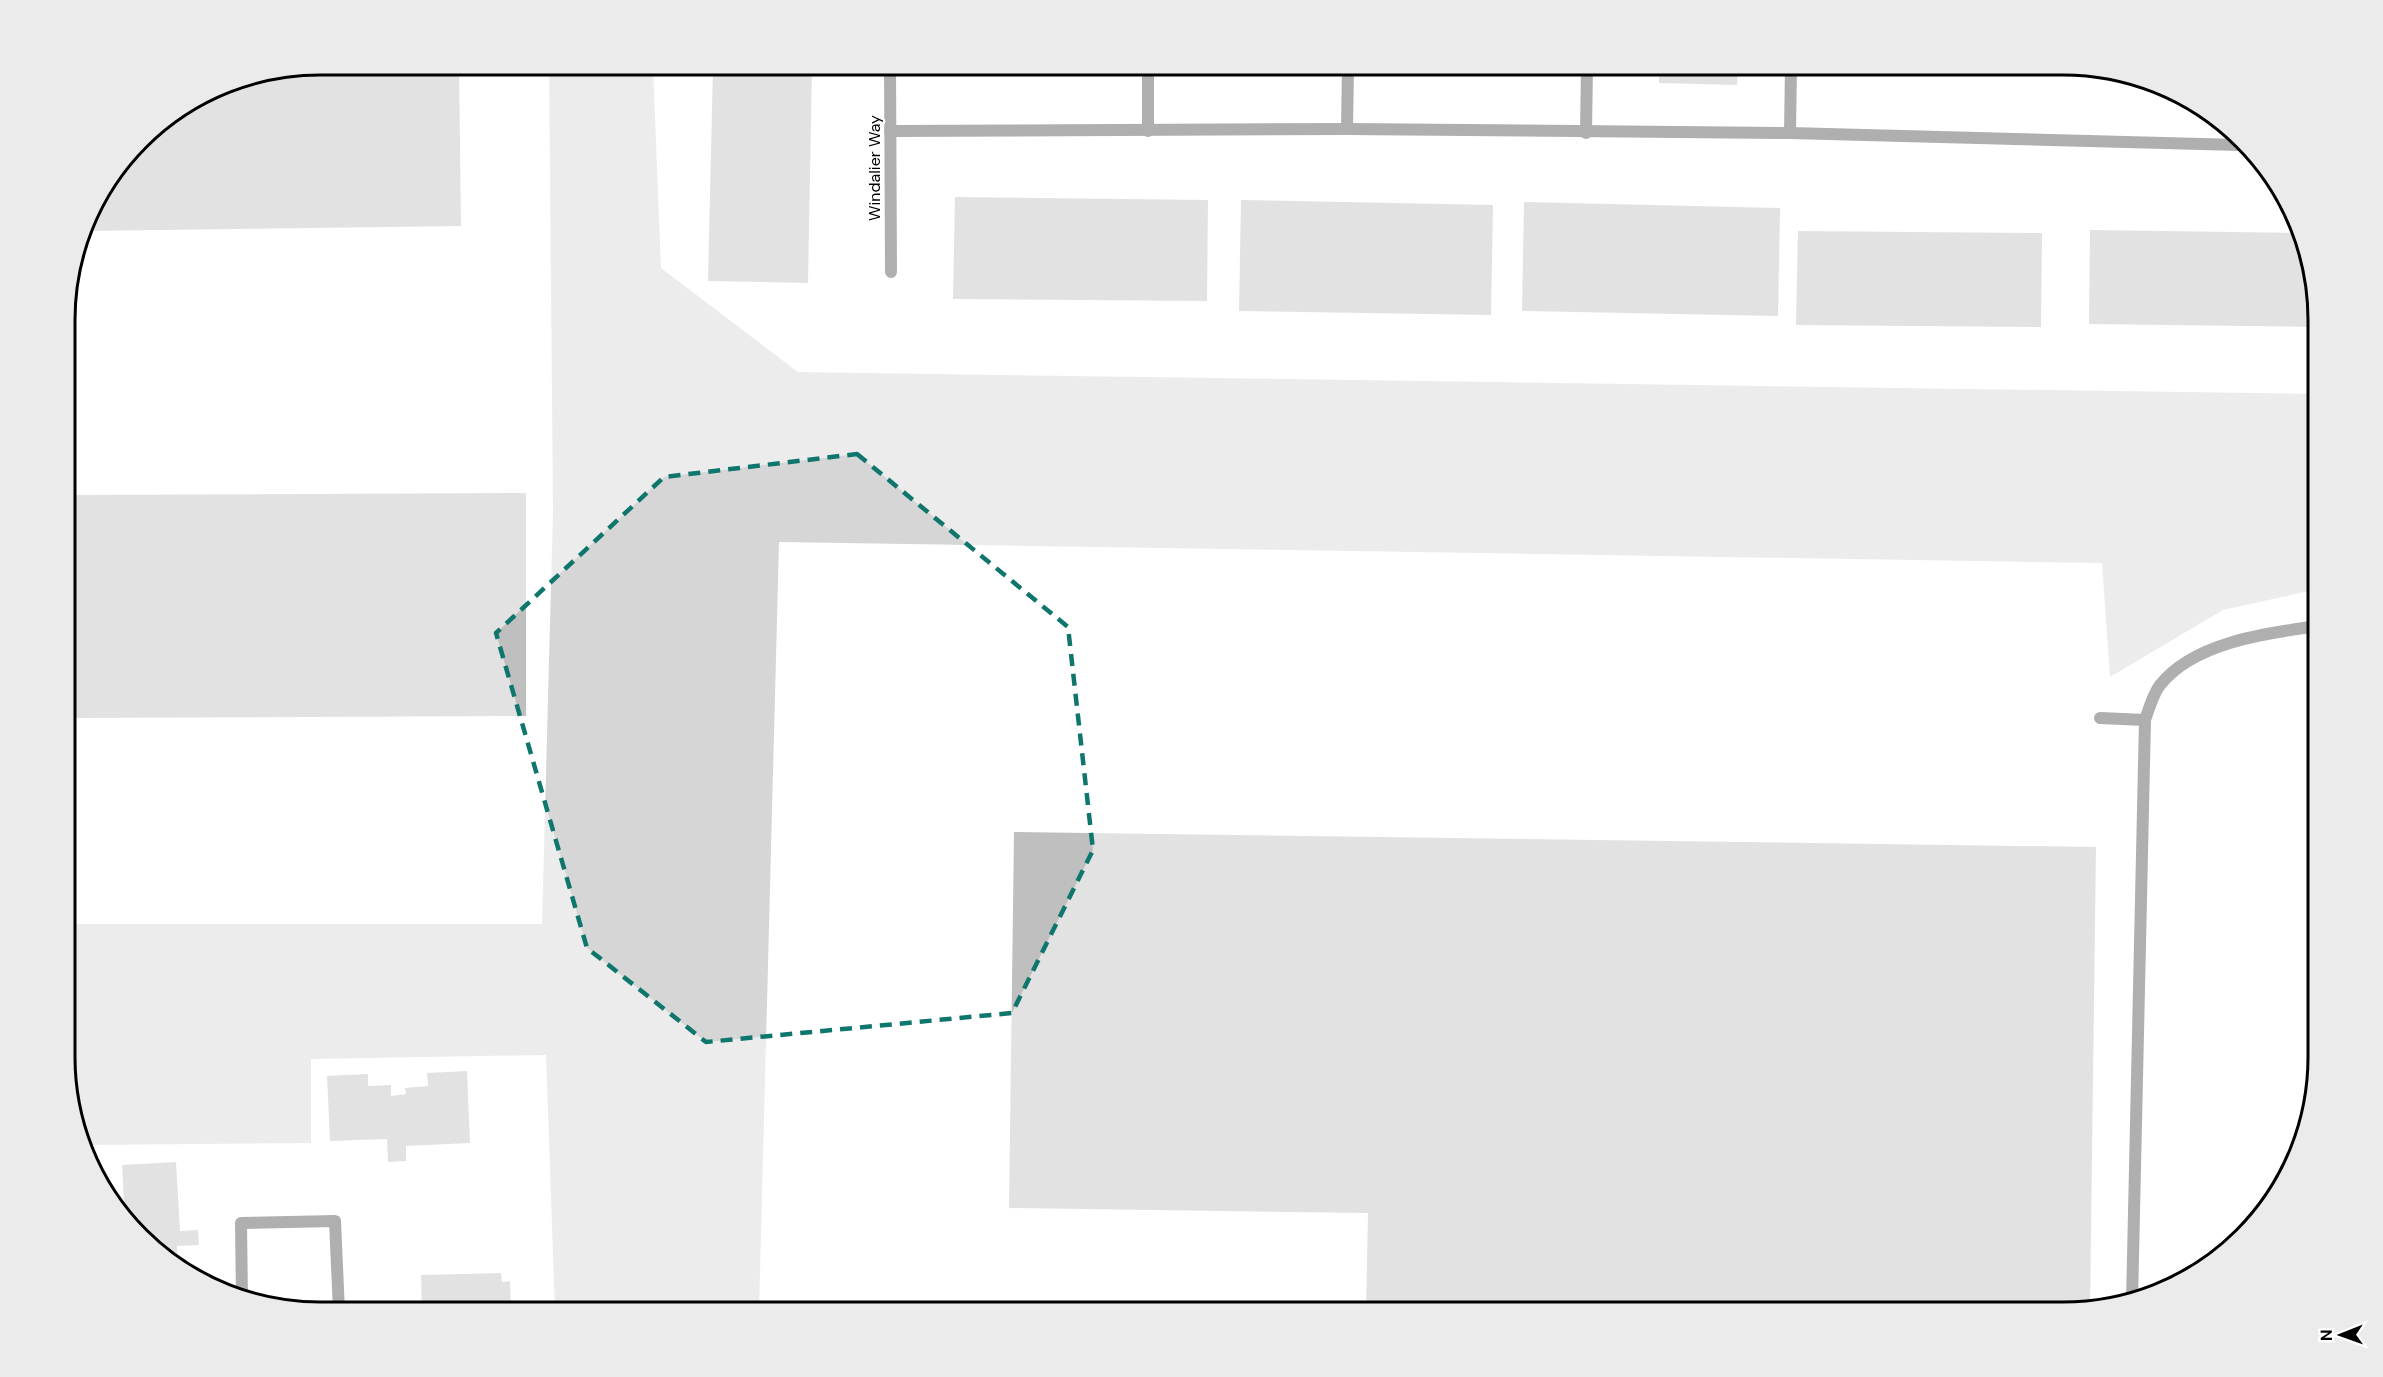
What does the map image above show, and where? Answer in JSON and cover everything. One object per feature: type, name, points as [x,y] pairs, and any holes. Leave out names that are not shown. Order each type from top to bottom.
[{"type":"street","name":"Windalier Way","points":[[890,75],[891,272]]},
{"type":"street","points":[[1148,75],[1148,131]]},
{"type":"street","points":[[1347,129],[1348,75]]},
{"type":"street","points":[[1586,133],[1587,75]]},
{"type":"street","points":[[1790,134],[1791,75]]},
{"type":"street","points":[[890,130],[1347,129],[1790,134],[2234,145]]},
{"type":"street","points":[[2132,1292],[2145,720],[2159,686],[2187,663],[2226,642],[2270,632],[2308,627]]},
{"type":"street","points":[[2100,718],[2145,720]]},
{"type":"street","points":[[242,1289],[241,1223],[335,1221],[339,1302]]},
{"type":"highlighted area","points":[[857,454],[1068,627],[1093,850],[1012,1013],[706,1042],[587,948],[496,633],[664,477]]},
{"type":"shaded area","points":[[549,75],[653,75],[661,268],[798,372],[2308,394],[2308,591],[2223,610],[2110,677],[2102,563],[779,542],[759,1302],[555,1302],[546,1055],[311,1059],[311,1143],[92,1145],[83,1120],[77,1089],[75,1057],[75,924],[542,924],[553,511]]},
{"type":"building","points":[[320,75],[459,75],[461,226],[92,231],[100,212],[126,171],[147,147],[184,116],[212,100],[257,83],[288,77]]},
{"type":"building","points":[[713,75],[812,75],[808,283],[708,281]]},
{"type":"building","points":[[1659,75],[1738,75],[1737,85],[1659,83]]},
{"type":"building","points":[[955,197],[1208,200],[1207,301],[953,299]]},
{"type":"building","points":[[1241,200],[1493,205],[1491,315],[1239,311]]},
{"type":"building","points":[[1524,202],[1780,208],[1778,316],[1522,311]]},
{"type":"building","points":[[2090,230],[2292,233],[2300,257],[2306,288],[2308,327],[2089,324]]},
{"type":"building","points":[[1798,231],[2042,233],[2041,327],[1796,325]]},
{"type":"building","points":[[526,493],[526,716],[75,718],[75,495]]},
{"type":"building","points":[[1014,832],[2096,847],[2090,1300],[1366,1302],[1368,1213],[1009,1208]]},
{"type":"building","points":[[467,1071],[470,1143],[406,1146],[406,1161],[388,1162],[387,1139],[330,1141],[327,1076],[368,1074],[368,1086],[391,1085],[391,1096],[406,1094],[405,1088],[428,1086],[427,1073]]},
{"type":"building","points":[[176,1162],[180,1231],[198,1230],[199,1245],[177,1246],[178,1256],[147,1230],[124,1203],[122,1165]]},
{"type":"building","points":[[501,1273],[502,1282],[510,1281],[511,1302],[422,1302],[421,1275]]}]
